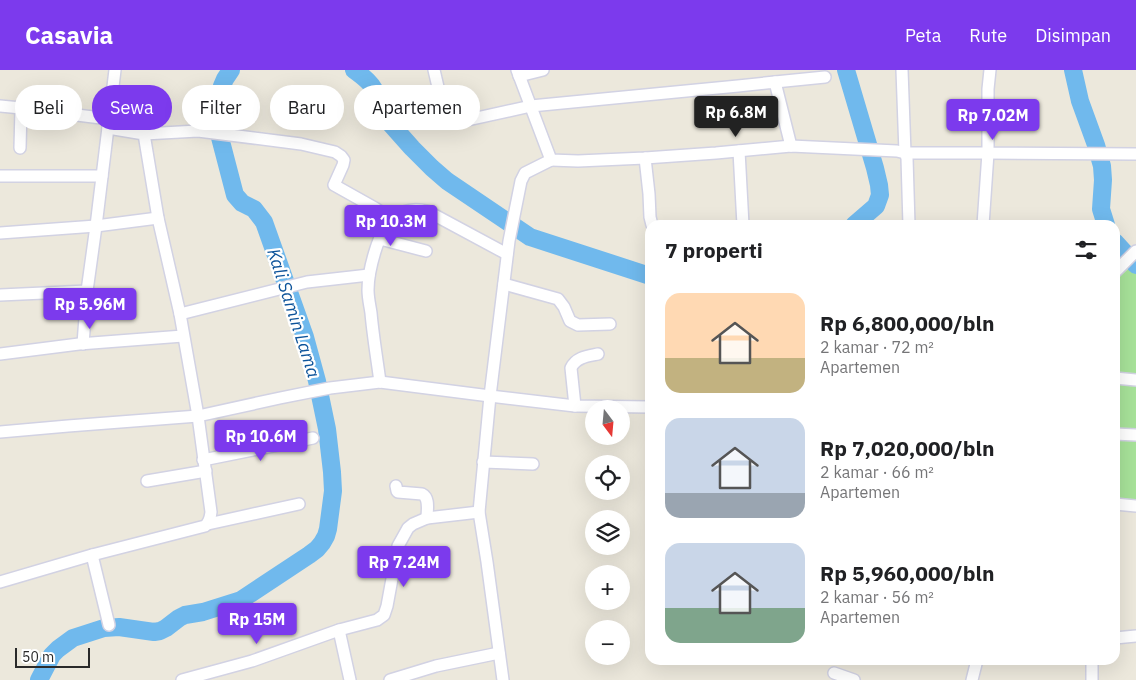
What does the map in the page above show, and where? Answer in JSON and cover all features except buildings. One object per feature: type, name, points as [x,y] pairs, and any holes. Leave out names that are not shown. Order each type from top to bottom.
[{"type":"street","points":[[113,85],[115,70]]},
{"type":"street","points":[[434,70],[437,85]]},
{"type":"street","points":[[542,70],[518,73],[551,160]]},
{"type":"street","points":[[902,70],[909,220]]},
{"type":"street","points":[[983,220],[988,153],[988,89],[990,70]]},
{"type":"street","points":[[480,117],[531,106],[824,77]]},
{"type":"street","points":[[775,82],[791,146]]},
{"type":"street","points":[[0,106],[15,107]]},
{"type":"street","points":[[20,130],[20,148]]},
{"type":"street","points":[[82,344],[87,290],[108,130]]},
{"type":"street","points":[[131,130],[144,134],[198,131],[301,144],[335,152],[344,160],[334,185],[391,219]]},
{"type":"street","points":[[144,134],[158,218],[180,314],[198,416],[211,512],[208,524]]},
{"type":"street","points":[[503,680],[479,512],[490,396],[507,254],[522,176],[551,160],[578,161],[645,158],[791,146],[890,150],[905,153],[1136,154]]},
{"type":"street","points":[[739,151],[743,220]]},
{"type":"street","points":[[645,158],[651,220]]},
{"type":"street","points":[[0,176],[102,176]]},
{"type":"street","points":[[380,382],[368,291],[374,256],[386,226],[391,219],[410,210],[427,211],[507,254]]},
{"type":"street","points":[[0,233],[96,226],[158,218]]},
{"type":"street","points":[[380,240],[426,251]]},
{"type":"street","points":[[1120,267],[1136,251]]},
{"type":"street","points":[[180,314],[307,282],[370,275]]},
{"type":"street","points":[[504,284],[558,300],[564,306],[570,321],[574,324],[610,324]]},
{"type":"street","points":[[0,295],[87,290]]},
{"type":"street","points":[[0,354],[82,344],[184,336]]},
{"type":"street","points":[[575,406],[573,364],[581,358],[598,354]]},
{"type":"street","points":[[1120,378],[1136,380]]},
{"type":"street","points":[[0,432],[198,416],[330,388],[380,382],[575,406],[645,407]]},
{"type":"street","points":[[1120,434],[1136,435]]},
{"type":"street","points":[[147,481],[313,438]]},
{"type":"street","points":[[483,462],[533,464]]},
{"type":"street","points":[[396,486],[398,492],[425,495],[427,500],[427,518]]},
{"type":"street","points":[[0,582],[208,524],[299,504]]},
{"type":"street","points":[[1120,504],[1136,506]]},
{"type":"street","points":[[182,680],[252,661],[339,630],[377,620],[384,615],[398,546],[408,528],[427,518],[479,512]]},
{"type":"street","points":[[92,555],[109,625]]},
{"type":"street","points":[[339,630],[350,680]]},
{"type":"street","points":[[1120,638],[1136,636]]},
{"type":"street","points":[[390,680],[436,666],[500,653]]},
{"type":"street","points":[[972,680],[976,665]]},
{"type":"street","points":[[1092,665],[1092,680]]},
{"type":"street","points":[[834,673],[854,680]]},
{"type":"green space","points":[[1136,260],[1136,500],[1120,498],[1120,276]]},
{"type":"waterway","name":"Kali Samin Lama","points":[[39,680],[52,655],[73,638],[104,628],[119,627],[154,632],[160,631],[185,615],[203,612],[241,600],[317,549],[326,536],[333,491],[332,472],[327,429],[317,381],[305,337],[264,222],[254,209],[242,203],[235,195],[217,126],[217,109],[222,86],[231,70]]},
{"type":"waterway","name":"Kali Samin Lama","points":[[354,70],[374,88],[375,104],[380,112],[412,148],[447,181],[530,237],[645,274]]},
{"type":"waterway","name":"Kali Samin Lama","points":[[846,70],[875,168],[880,195],[876,206],[860,220]]},
{"type":"waterway","name":"Kali Samin Lama","points":[[1073,70],[1080,101],[1102,166],[1101,209],[1104,220]]},
{"type":"waterway","name":"Kali Samin Lama","points":[[1120,247],[1136,265]]}]
